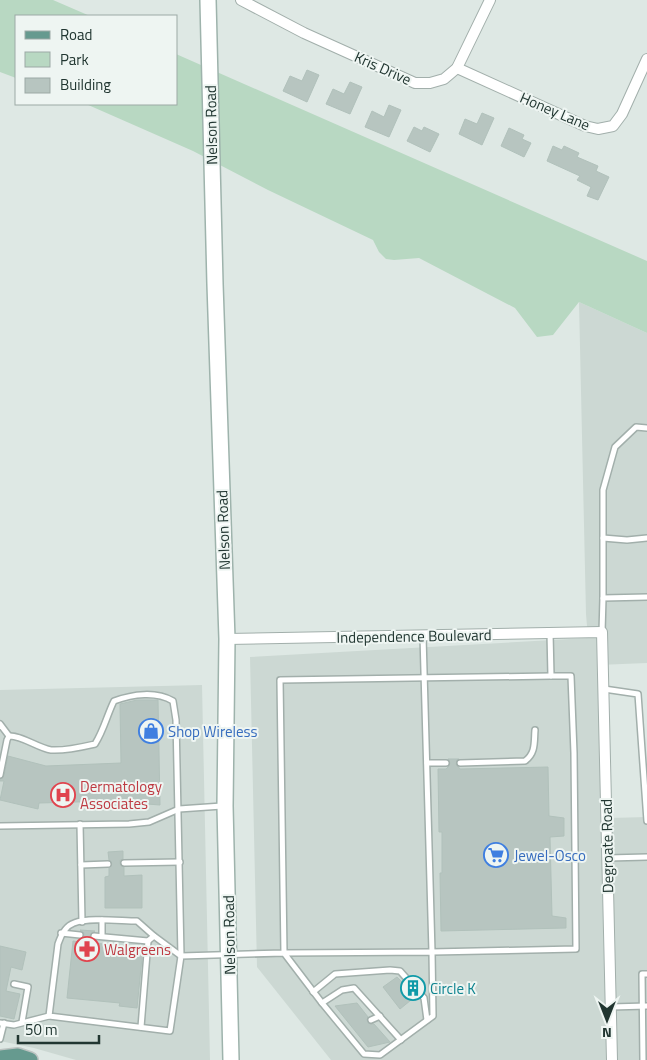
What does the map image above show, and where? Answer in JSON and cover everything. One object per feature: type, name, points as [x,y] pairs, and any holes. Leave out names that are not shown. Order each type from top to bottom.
[{"type":"main road","points":[[0,1058],[18,1056],[30,1060]]},
{"type":"street","name":"Nelson Road","points":[[208,0],[227,639],[225,806],[231,1060]]},
{"type":"street","name":"Kris Drive","points":[[241,0],[304,33],[415,84],[430,84],[444,79],[457,68]]},
{"type":"street","points":[[457,68],[490,0]]},
{"type":"street","name":"Honey Lane","points":[[457,68],[585,126],[598,129],[613,126],[622,114],[647,59]]},
{"type":"street","name":"Independence Boulevard","points":[[227,639],[602,632]]},
{"type":"street","name":"Degroate Road","points":[[602,632],[612,1060]]},
{"type":"lane","points":[[602,632],[602,490],[615,447],[636,427],[647,428]]},
{"type":"lane","points":[[603,538],[627,540],[647,538]]},
{"type":"lane","points":[[603,598],[647,597]]},
{"type":"lane","points":[[550,633],[551,676]]},
{"type":"lane","points":[[49,1016],[58,944],[62,933],[73,923],[102,920],[137,921],[182,956],[284,953],[432,952],[576,950],[574,753],[571,676],[424,677],[280,680],[284,953],[364,1054],[380,1055],[433,1016],[432,952],[427,763],[424,677],[423,636]]},
{"type":"lane","points":[[603,689],[638,694],[647,821]]},
{"type":"lane","points":[[0,724],[9,736],[14,736],[36,746],[52,750],[79,748],[95,744],[102,733],[106,717],[114,701],[132,695],[164,695],[173,701],[176,720],[182,956],[170,1031],[49,1016],[14,1025],[2,1023],[0,1039]]},
{"type":"lane","points":[[460,762],[526,760],[531,757],[533,751],[535,730]]},
{"type":"lane","points":[[0,775],[9,736]]},
{"type":"lane","points":[[427,763],[446,763]]},
{"type":"lane","points":[[0,826],[129,824],[149,822],[179,810],[225,806]]},
{"type":"lane","points":[[80,824],[82,922]]},
{"type":"lane","points":[[607,858],[647,857]]},
{"type":"lane","points":[[124,863],[180,862]]},
{"type":"lane","points":[[81,865],[108,864]]},
{"type":"lane","points":[[102,920],[102,936]]},
{"type":"lane","points":[[62,933],[80,935]]},
{"type":"lane","points":[[94,936],[148,940],[154,936]]},
{"type":"lane","points":[[142,1027],[148,940]]},
{"type":"lane","points":[[313,992],[335,974],[400,971],[424,998],[427,1020]]},
{"type":"lane","points":[[643,1060],[645,1006],[642,974],[647,974]]},
{"type":"lane","points":[[14,984],[28,987],[22,1022]]},
{"type":"lane","points":[[322,1003],[342,990],[354,988],[401,1040]]},
{"type":"lane","points":[[611,1007],[645,1006]]},
{"type":"lane","points":[[371,1020],[380,1016]]},
{"type":"lane","points":[[345,1032],[353,1029]]},
{"type":"shaded area","points":[[579,302],[647,333],[647,663],[598,665],[604,957],[612,955],[610,818],[647,817],[647,1060],[331,1060],[257,967],[250,657],[588,638]]},
{"type":"shaded area","points":[[202,685],[210,1060],[76,1060],[0,1041],[0,690]]},
{"type":"green space","points":[[0,0],[53,0],[88,15],[15,15],[15,78],[0,72]]},
{"type":"green space","points":[[178,55],[647,261],[647,333],[579,302],[553,335],[537,337],[515,308],[419,258],[386,259],[379,252],[373,240],[268,190],[193,151],[88,105],[178,105]]},
{"type":"building","points":[[307,70],[319,75],[307,102],[283,91],[290,76],[302,81]]},
{"type":"building","points":[[350,82],[362,87],[350,114],[326,104],[333,89],[344,94]]},
{"type":"building","points":[[389,105],[401,110],[389,137],[365,127],[372,111],[384,117]]},
{"type":"building","points":[[482,113],[494,118],[482,145],[459,134],[465,119],[477,124]]},
{"type":"building","points":[[414,127],[422,131],[424,127],[439,134],[430,152],[407,141]]},
{"type":"building","points":[[509,128],[524,135],[522,139],[531,143],[524,157],[501,146]]},
{"type":"building","points":[[553,146],[562,150],[564,146],[579,153],[577,157],[598,166],[596,171],[609,177],[598,200],[587,196],[591,187],[577,180],[580,176],[547,161]]},
{"type":"building","points":[[137,700],[158,700],[160,805],[147,804],[146,800],[39,803],[38,809],[0,800],[4,781],[0,781],[0,779],[4,776],[8,756],[46,766],[121,763],[120,704]]},
{"type":"building","name":"Jewel-Osco","points":[[448,759],[459,759],[456,764],[460,769],[548,767],[549,816],[564,818],[564,836],[550,837],[552,916],[566,918],[566,928],[441,931],[440,873],[442,873],[442,832],[439,832],[438,769],[446,769],[449,766]]},
{"type":"building","points":[[123,851],[123,859],[120,860],[120,864],[124,867],[124,876],[142,875],[142,908],[105,908],[105,877],[109,876],[109,868],[112,864],[109,860],[108,852]]},
{"type":"building","name":"Walgreens","points":[[80,930],[95,931],[90,935],[90,938],[94,940],[93,943],[143,948],[137,1008],[119,1006],[120,1003],[67,998],[73,941],[79,942],[84,936],[84,933]]},
{"type":"building","points":[[0,946],[26,952],[22,970],[11,967],[6,991],[20,994],[14,1019],[0,1016]]},
{"type":"building","name":"Circle K","points":[[397,977],[416,996],[400,1009],[383,987]]},
{"type":"building","points":[[357,1003],[368,1017],[368,1023],[374,1024],[390,1042],[368,1047],[335,1006]]},
{"type":"place","name":"Shop Wireless","points":[[151,731]]},
{"type":"place","name":"Dermatology Associates","points":[[63,795]]},
{"type":"place","name":"Jewel-Osco","points":[[496,855]]},
{"type":"place","name":"Walgreens","points":[[87,949]]},
{"type":"place","name":"Circle K","points":[[413,988]]}]
